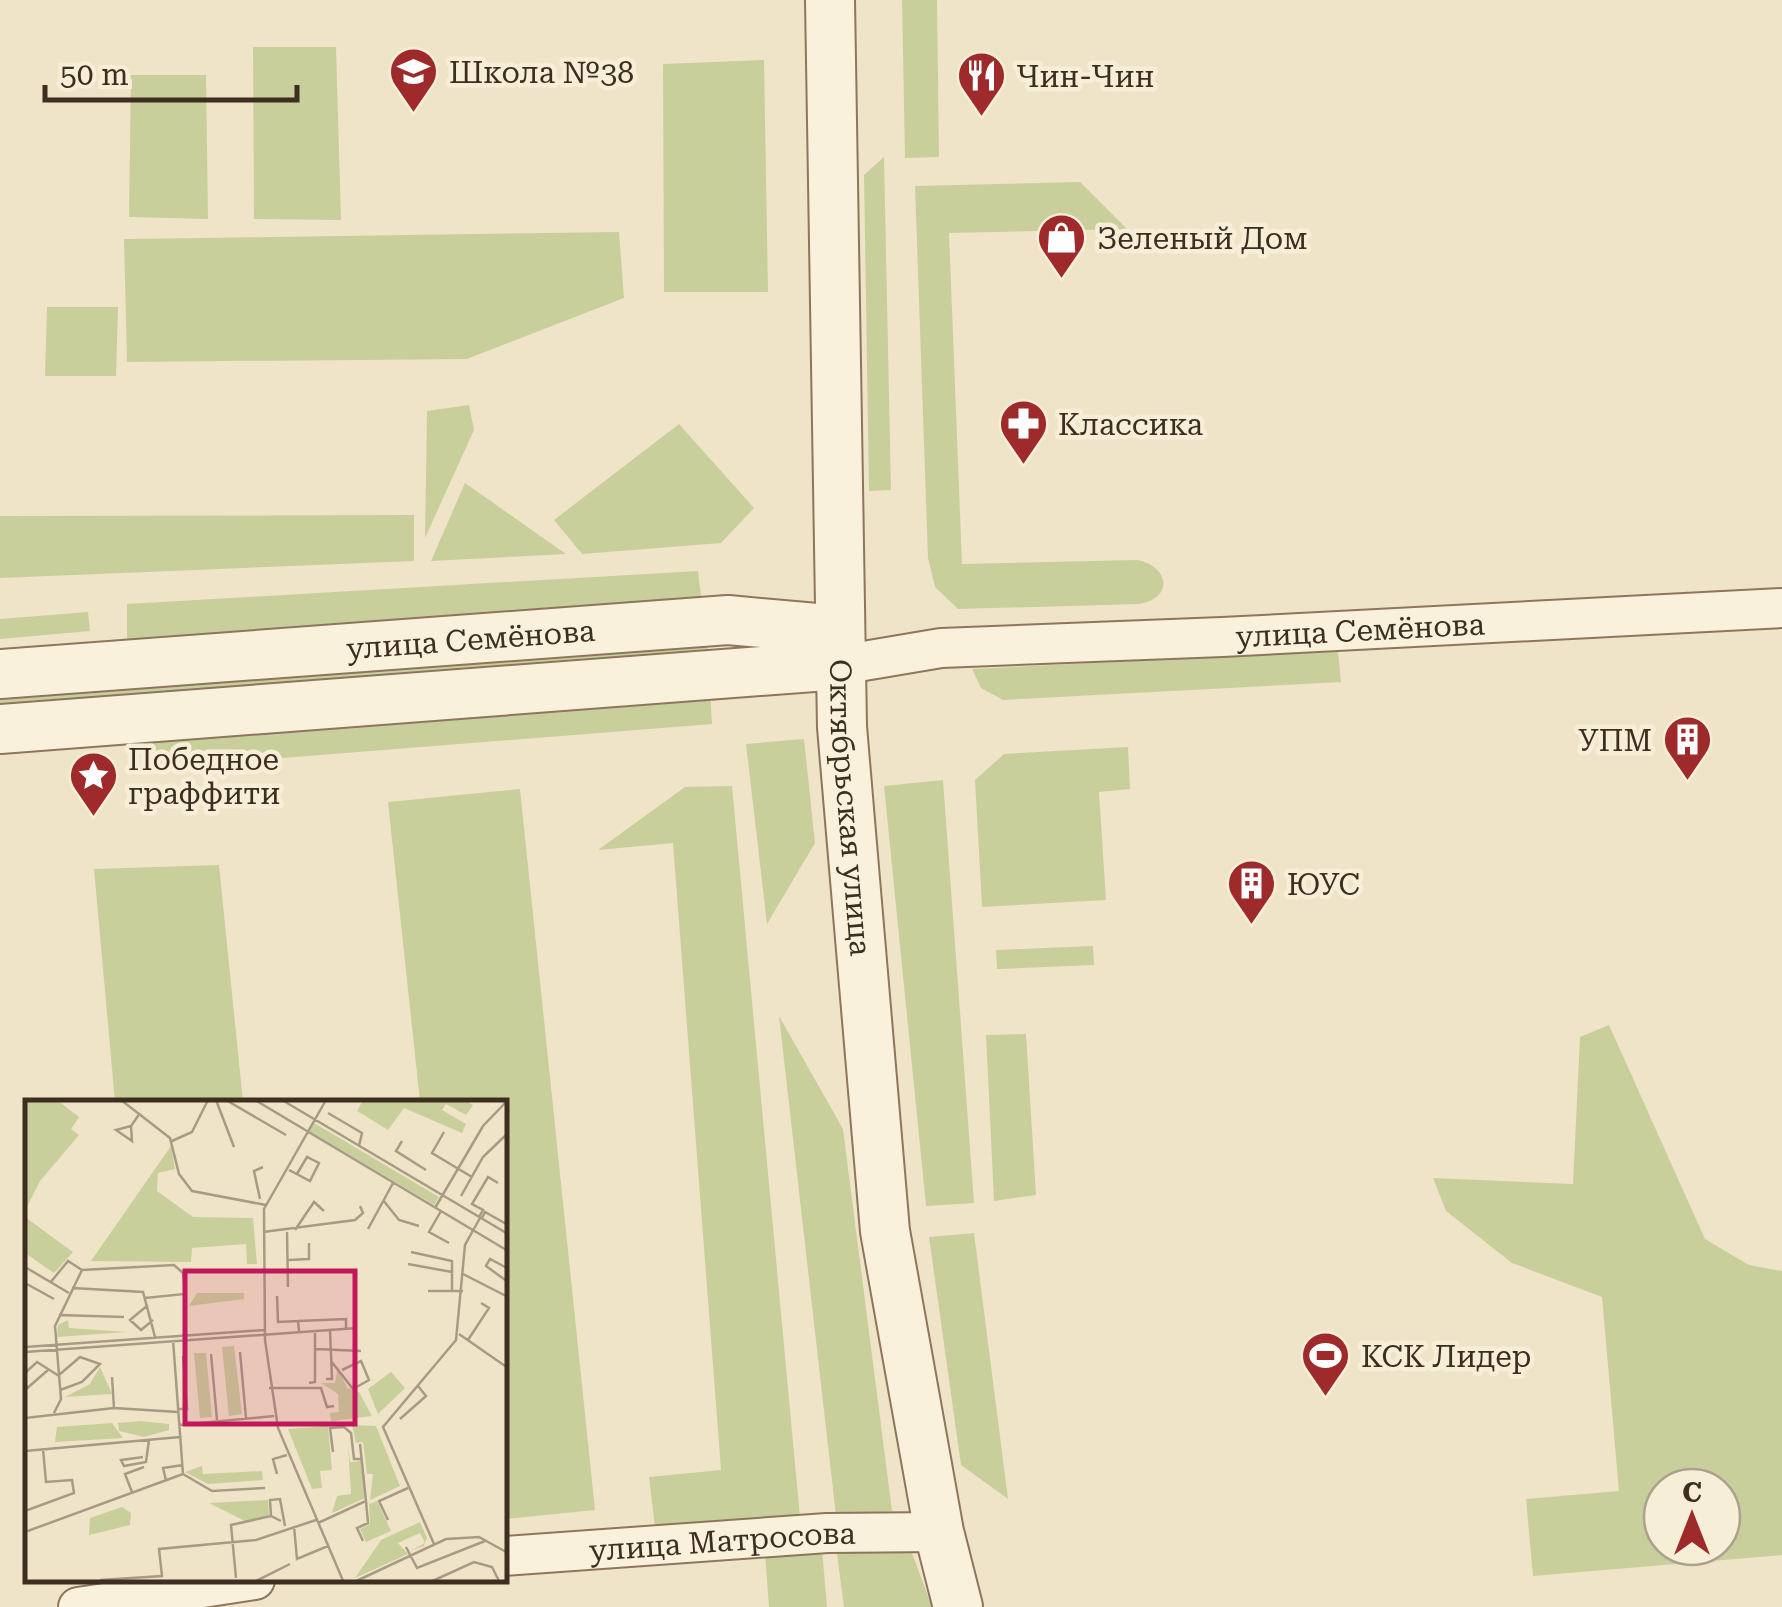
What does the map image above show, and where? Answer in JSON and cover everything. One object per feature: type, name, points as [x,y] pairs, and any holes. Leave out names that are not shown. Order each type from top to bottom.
[{"type":"street","name":"Октябрьская улица","points":[[830,0],[842,727],[885,1231],[939,1532],[958,1607]]},
{"type":"street","name":"улица Семёнова","points":[[0,729],[840,648],[1198,638],[1782,608]]},
{"type":"street","name":"улица Семёнова","points":[[0,674],[728,620],[840,648]]},
{"type":"street","name":"улица Матросова","points":[[508,1556],[827,1533],[939,1532]]},
{"type":"street","points":[[78,1607],[242,1582]]},
{"type":"green space","points":[[902,0],[937,0],[939,157],[905,158]]},
{"type":"green space","points":[[253,47],[336,47],[341,220],[254,219]]},
{"type":"green space","points":[[764,60],[768,292],[664,292],[663,64]]},
{"type":"green space","points":[[131,75],[206,75],[208,219],[129,217]]},
{"type":"green space","points":[[884,157],[891,490],[869,491],[864,175]]},
{"type":"green space","points":[[1080,182],[1127,229],[949,233],[962,564],[1138,560],[1161,575],[1162,589],[1140,604],[958,609],[935,587],[928,558],[915,186]]},
{"type":"green space","points":[[619,232],[624,298],[467,359],[127,362],[124,239]]},
{"type":"green space","points":[[47,307],[118,307],[116,376],[45,376]]},
{"type":"green space","points":[[469,405],[474,430],[425,538],[427,411]]},
{"type":"green space","points":[[679,424],[754,508],[721,543],[582,554],[554,520]]},
{"type":"green space","points":[[465,483],[566,554],[431,561]]},
{"type":"green space","points":[[414,515],[414,561],[0,578],[0,516]]},
{"type":"green space","points":[[698,571],[703,612],[127,644],[127,604]]},
{"type":"green space","points":[[88,612],[90,631],[0,639],[0,619]]},
{"type":"green space","points":[[706,639],[708,650],[0,710],[0,692]]},
{"type":"green space","points":[[1338,651],[1341,682],[1003,700],[981,688],[972,669]]},
{"type":"green space","points":[[710,691],[712,724],[144,769],[161,720]]},
{"type":"green space","points":[[804,739],[815,843],[767,924],[746,744]]},
{"type":"green space","points":[[1128,747],[1130,789],[1099,792],[1106,900],[982,907],[975,780],[1004,754]]},
{"type":"green space","points":[[943,780],[974,1203],[926,1206],[884,786]]},
{"type":"green space","points":[[732,786],[801,1528],[656,1536],[649,1477],[721,1470],[673,843],[598,850],[685,787]]},
{"type":"green space","points":[[520,789],[595,1510],[508,1519],[508,1100],[420,1100],[388,802]]},
{"type":"green space","points":[[219,865],[243,1100],[115,1100],[94,869]]},
{"type":"green space","points":[[1093,946],[1094,965],[997,969],[996,950]]},
{"type":"green space","points":[[779,1016],[843,1129],[892,1511],[836,1516]]},
{"type":"green space","points":[[1609,1025],[1705,1239],[1749,1265],[1782,1271],[1782,1555],[1742,1558],[1742,1467],[1642,1467],[1642,1567],[1533,1576],[1526,1499],[1619,1491],[1602,1297],[1512,1263],[1446,1211],[1433,1178],[1573,1184],[1580,1037]]},
{"type":"green space","points":[[1026,1034],[1036,1195],[994,1201],[986,1035]]},
{"type":"green space","points":[[974,1233],[1008,1499],[961,1465],[929,1237]]},
{"type":"green space","points":[[909,1545],[932,1607],[844,1607],[836,1547]]},
{"type":"green space","points":[[822,1549],[827,1607],[769,1607],[765,1554]]},
{"type":"place","name":"Школа №38","points":[[414,114]]},
{"type":"place","name":"Чин-Чин","points":[[981,118]]},
{"type":"place","name":"Зеленый Дом","points":[[1062,280]]},
{"type":"place","name":"Классика","points":[[1023,466]]},
{"type":"place","name":"УПМ","points":[[1687,782]]},
{"type":"place","name":"Победное граффити","points":[[93,818]]},
{"type":"place","name":"ЮУС","points":[[1252,926]]},
{"type":"place","name":"КСК Лидер","points":[[1326,1398]]}]
